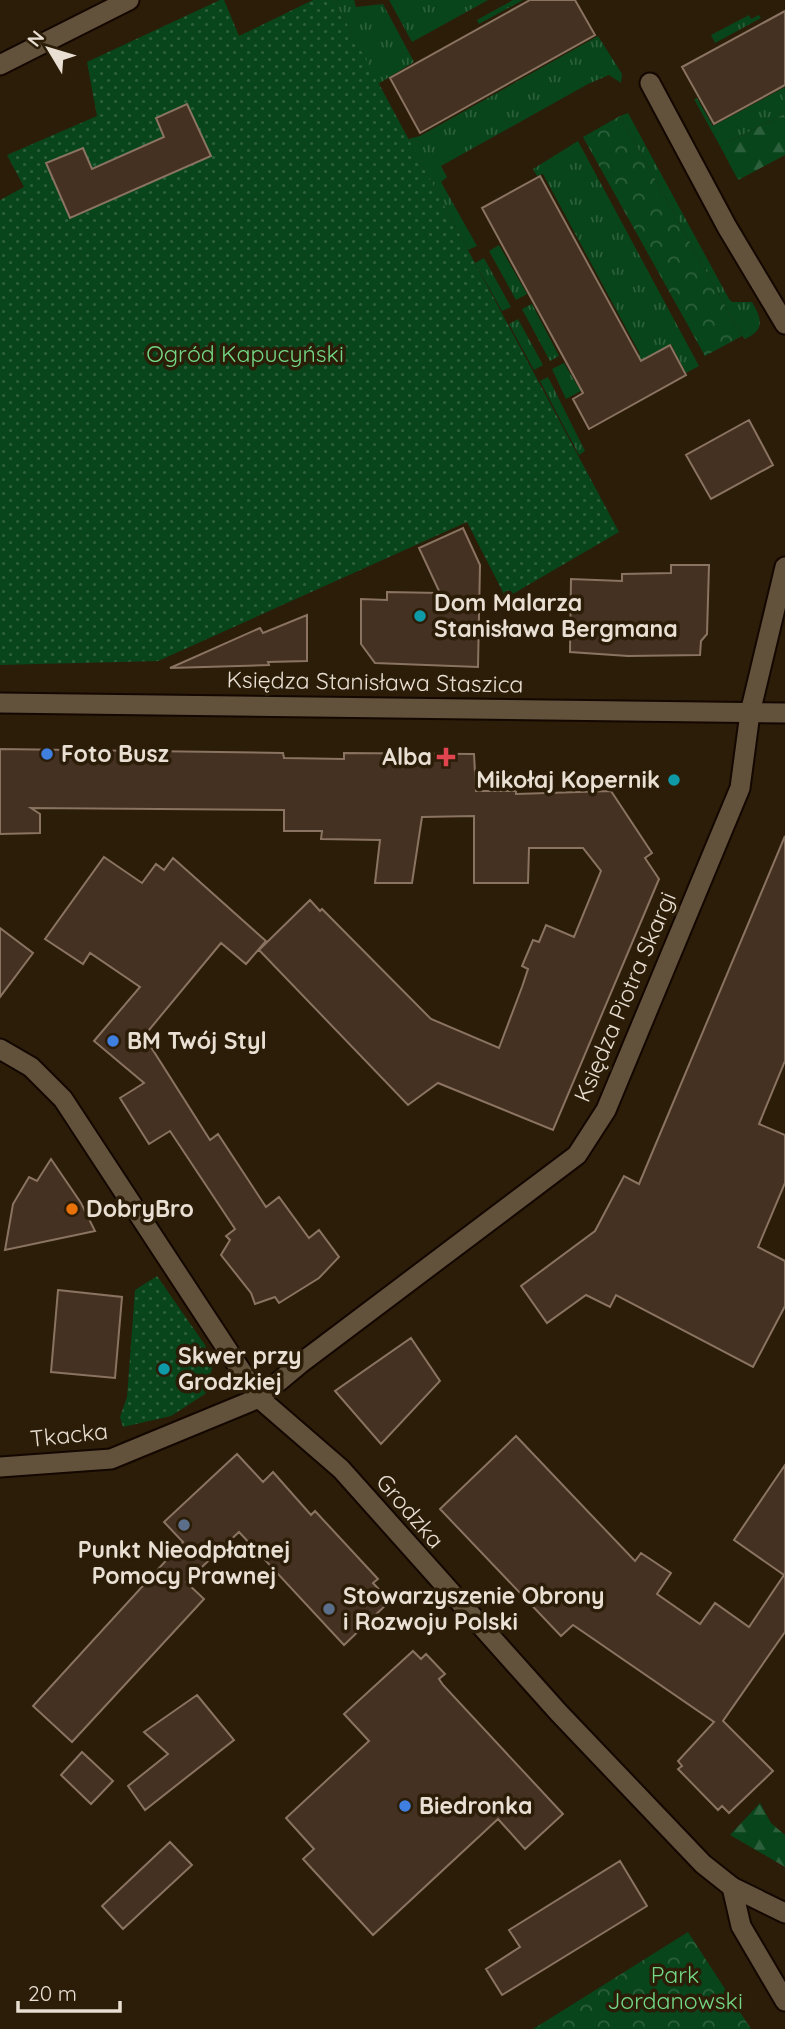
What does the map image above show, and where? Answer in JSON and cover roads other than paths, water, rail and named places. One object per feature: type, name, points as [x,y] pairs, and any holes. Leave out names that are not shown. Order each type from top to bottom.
[{"type":"street","points":[[0,65],[129,0]]},
{"type":"street","points":[[650,83],[727,227],[785,324]]},
{"type":"street","points":[[750,713],[785,567]]},
{"type":"street","name":"Księdza Stanisława Staszica","points":[[0,704],[785,713]]},
{"type":"street","name":"Księdza Piotra Skargi","points":[[259,1398],[300,1363],[577,1155],[606,1110],[740,788],[750,713]]},
{"type":"street","name":"Grodzka","points":[[0,1049],[31,1067],[63,1099],[259,1398],[341,1469],[631,1790],[703,1864],[732,1887],[785,1913]]},
{"type":"street","name":"Tkacka","points":[[0,1467],[111,1459],[259,1398]]},
{"type":"street","points":[[732,1887],[741,1926],[785,2001]]},
{"type":"place","name":"Dom Malarza Stanisława Bergmana","points":[[420,616]]},
{"type":"place","name":"Foto Busz","points":[[47,754]]},
{"type":"place","name":"Alba","points":[[446,757]]},
{"type":"place","name":"Mikołaj Kopernik","points":[[674,780]]},
{"type":"place","name":"BM Twój Styl","points":[[113,1041]]},
{"type":"place","name":"DobryBro","points":[[72,1209]]},
{"type":"place","name":"Skwer przy Grodzkiej","points":[[164,1369]]},
{"type":"place","name":"Punkt Nieodpłatnej Pomocy Prawnej","points":[[184,1525]]},
{"type":"place","name":"Stowarzyszenie Obrony i Rozwoju Polski","points":[[329,1609]]},
{"type":"place","name":"Biedronka","points":[[405,1806]]},
{"type":"park label","name":"Ogród Kapucyński","points":[[245,354]]},
{"type":"park label","name":"Park Jordanowski","points":[[675,1988]]}]
